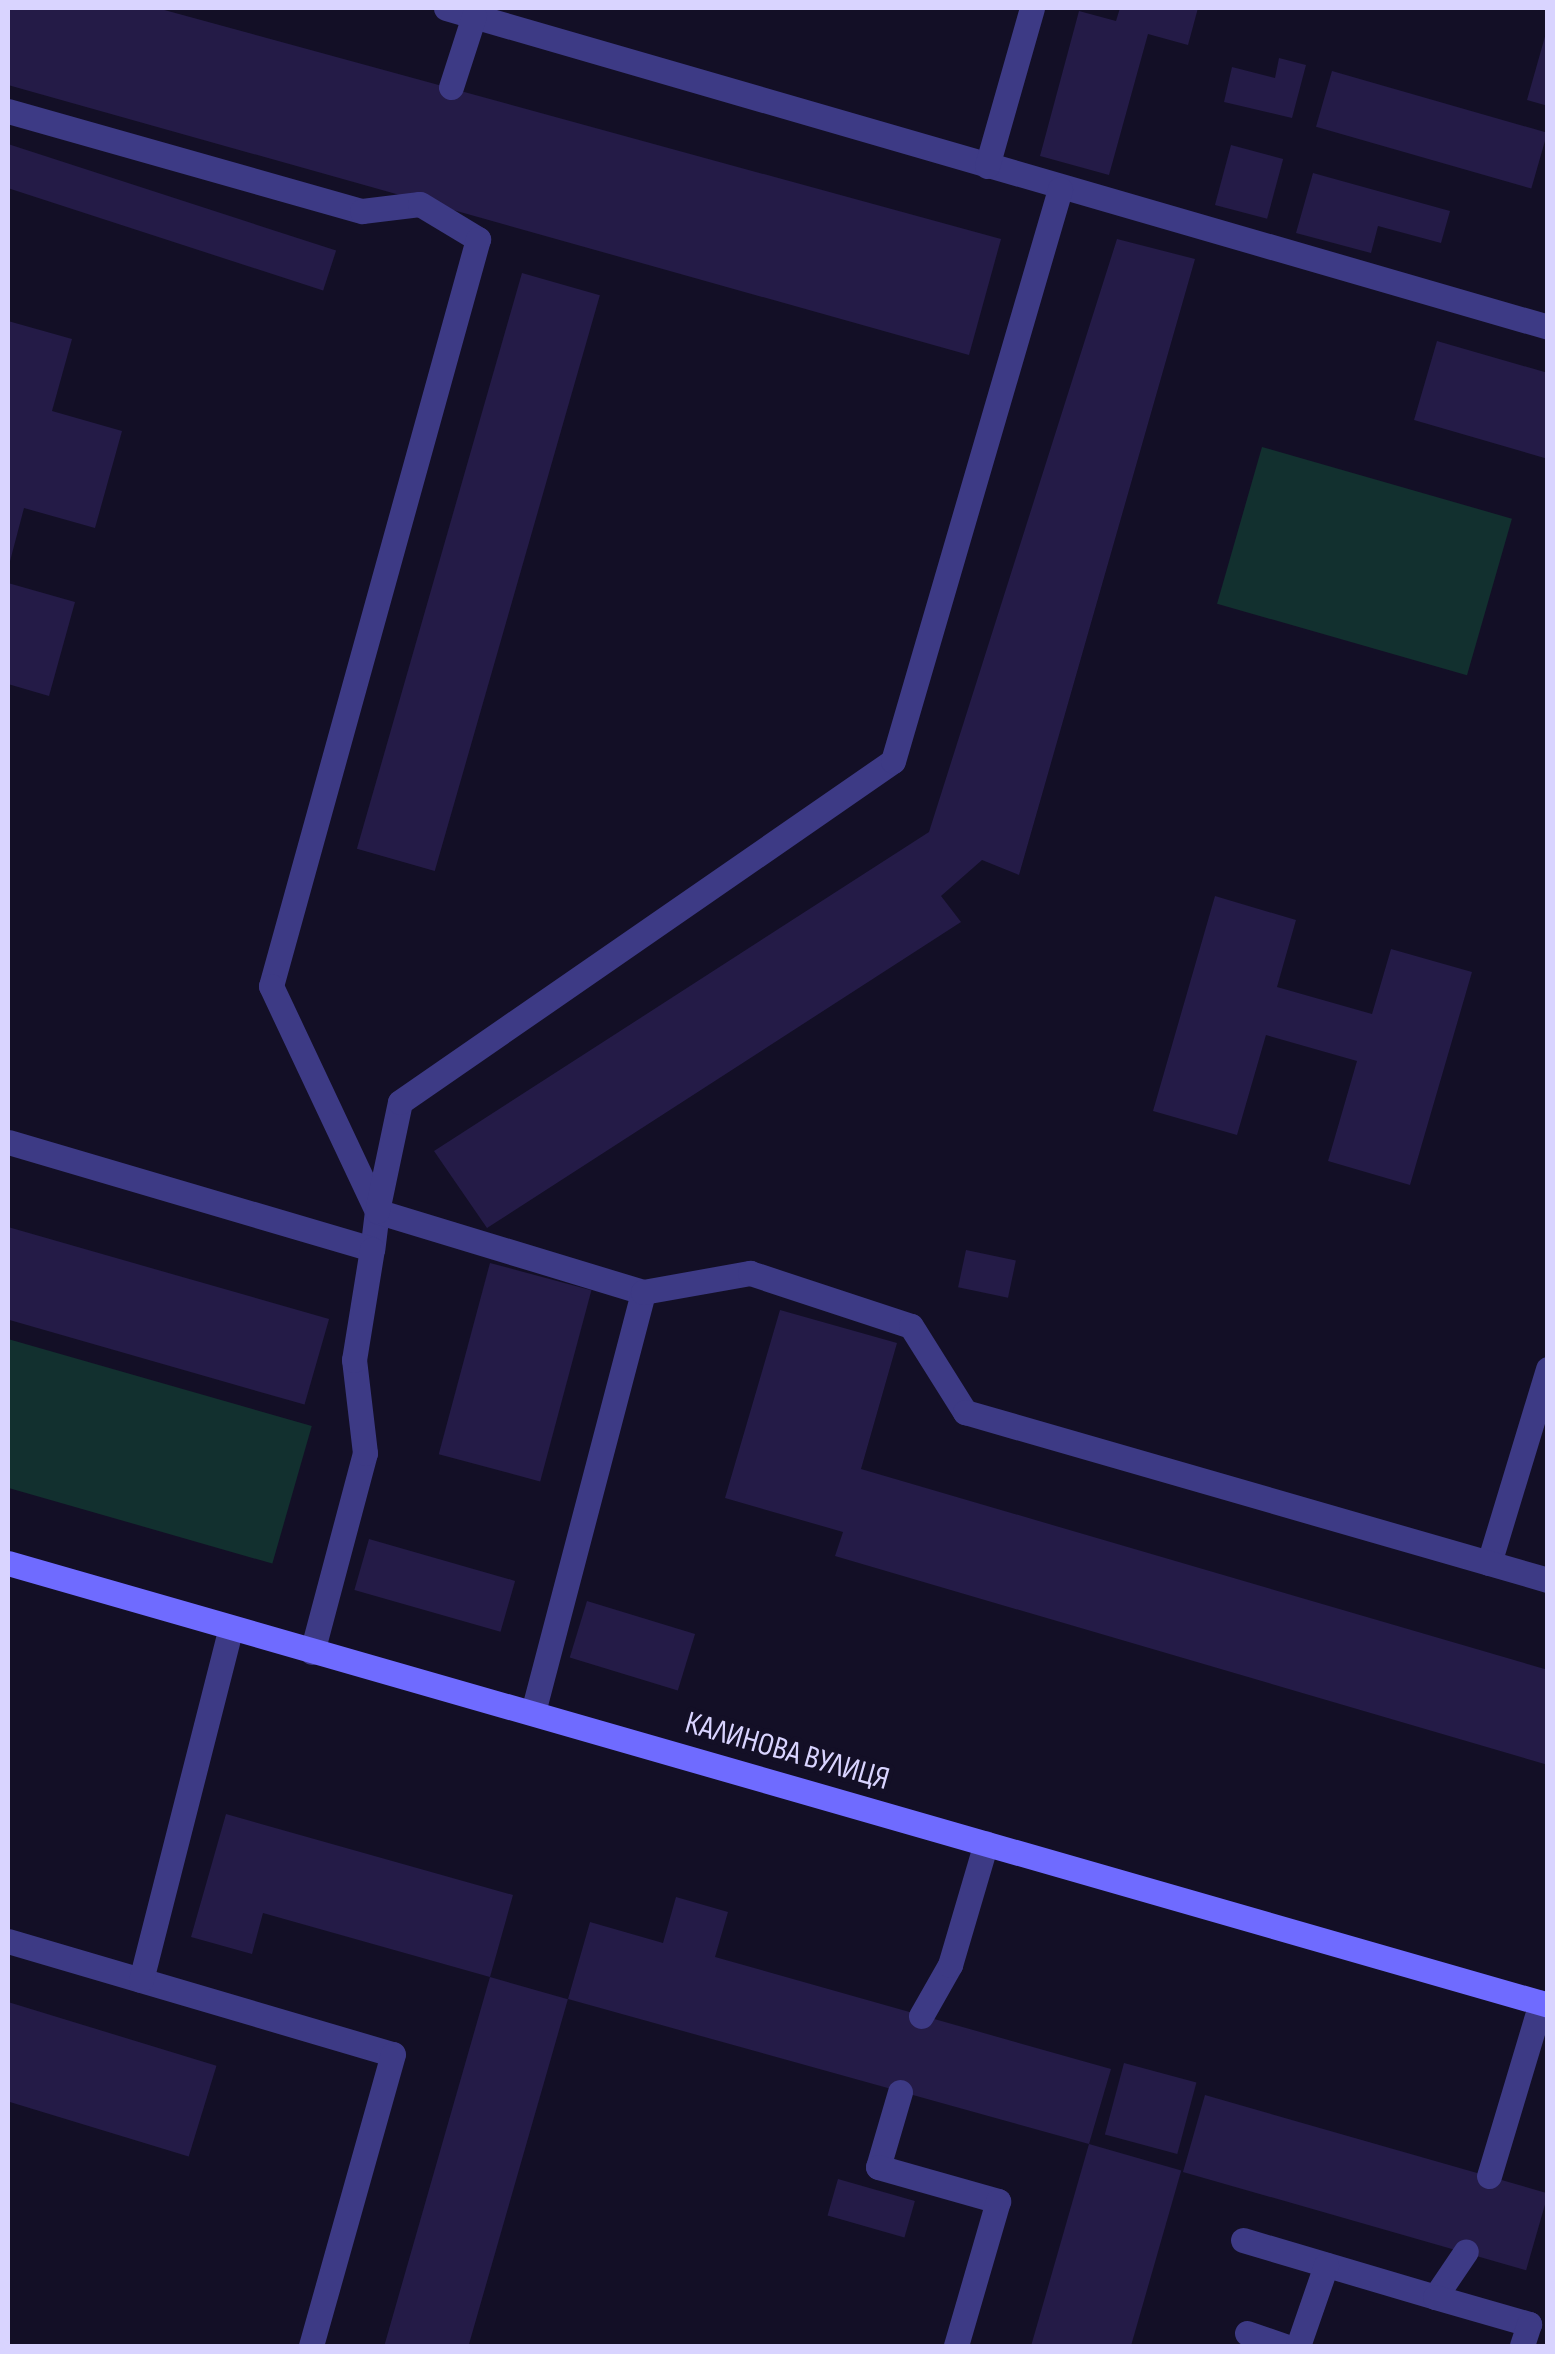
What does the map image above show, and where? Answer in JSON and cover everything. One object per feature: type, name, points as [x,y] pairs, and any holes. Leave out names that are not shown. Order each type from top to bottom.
[{"type":"main road","name":"КАЛИНОВА ВУЛИЦЯ","points":[[8,1563],[1544,2004]]},
{"type":"lane","points":[[446,8],[1060,189],[1548,326]]},
{"type":"lane","points":[[988,166],[1032,8]]},
{"type":"lane","points":[[450,87],[474,16]]},
{"type":"lane","points":[[8,110],[362,211],[420,204],[478,238],[272,986],[377,1211],[643,1292],[750,1273],[911,1326],[965,1412],[1548,1580]]},
{"type":"lane","points":[[312,1652],[365,1453],[354,1360],[377,1211],[400,1102],[893,761],[1060,189]]},
{"type":"lane","points":[[8,1142],[372,1248]]},
{"type":"lane","points":[[533,1712],[643,1292]]},
{"type":"lane","points":[[1489,1562],[1548,1369]]},
{"type":"lane","points":[[141,1980],[231,1628]]},
{"type":"lane","points":[[922,2016],[950,1964],[986,1843]]},
{"type":"lane","points":[[8,1941],[393,2054],[311,2346]]},
{"type":"lane","points":[[1488,2176],[1544,2004]]},
{"type":"lane","points":[[900,2092],[878,2166],[998,2201],[956,2346]]},
{"type":"lane","points":[[1243,2240],[1529,2324],[1522,2346]]},
{"type":"lane","points":[[1434,2297],[1466,2251]]},
{"type":"lane","points":[[1298,2346],[1326,2264]]},
{"type":"lane","points":[[1247,2333],[1286,2346]]},
{"type":"green space","points":[[1262,447],[1512,519],[1467,675],[1217,604]]},
{"type":"green space","points":[[8,1339],[312,1426],[272,1564],[8,1488]]},
{"type":"building","points":[[8,8],[157,8],[1001,239],[969,355],[8,85]]},
{"type":"building","points":[[1120,8],[1198,8],[1188,45],[1148,34],[1109,175],[1040,156],[1079,11],[1116,21]]},
{"type":"building","points":[[1548,33],[1548,106],[1527,100]]},
{"type":"building","points":[[1279,58],[1306,65],[1292,118],[1224,102],[1232,67],[1275,78]]},
{"type":"building","points":[[1332,71],[1547,133],[1531,188],[1316,127]]},
{"type":"building","points":[[8,144],[336,251],[323,291],[8,188]]},
{"type":"building","points":[[1231,145],[1283,159],[1267,219],[1215,205]]},
{"type":"building","points":[[1313,173],[1450,211],[1441,243],[1378,226],[1371,253],[1296,233]]},
{"type":"building","points":[[1117,239],[1195,259],[1019,875],[982,860],[941,896],[961,922],[487,1228],[434,1151],[929,832]]},
{"type":"building","points":[[522,273],[600,295],[435,871],[357,849]]},
{"type":"building","points":[[8,321],[72,339],[52,411],[122,431],[95,528],[24,508],[9,565]]},
{"type":"building","points":[[1437,341],[1548,373],[1548,459],[1414,420]]},
{"type":"building","points":[[8,583],[75,602],[49,696],[8,684]]},
{"type":"building","points":[[1215,896],[1296,920],[1277,987],[1372,1014],[1391,949],[1472,972],[1410,1185],[1328,1161],[1357,1061],[1266,1035],[1237,1135],[1153,1111]]},
{"type":"building","points":[[8,1227],[329,1319],[305,1405],[8,1320]]},
{"type":"building","points":[[966,1250],[1016,1261],[1008,1298],[958,1287]]},
{"type":"building","points":[[490,1263],[591,1290],[540,1481],[439,1454]]},
{"type":"building","points":[[780,1310],[897,1343],[861,1469],[1548,1670],[1548,1765],[835,1556],[843,1532],[725,1498]]},
{"type":"building","points":[[369,1539],[515,1581],[501,1632],[354,1590]]},
{"type":"building","points":[[587,1601],[695,1634],[678,1690],[570,1657]]},
{"type":"building","points":[[226,1814],[513,1895],[490,1977],[263,1913],[252,1954],[191,1937]]},
{"type":"building","points":[[676,1897],[728,1912],[715,1957],[1111,2069],[1089,2144],[568,1999],[590,1922],[663,1943]]},
{"type":"building","points":[[490,1977],[568,1999],[468,2346],[384,2345]]},
{"type":"building","points":[[8,2002],[216,2066],[189,2157],[8,2101]]},
{"type":"building","points":[[1124,2063],[1196,2082],[1177,2154],[1105,2134]]},
{"type":"building","points":[[1205,2095],[1548,2193],[1526,2270],[1183,2172]]},
{"type":"building","points":[[1089,2144],[1181,2170],[1131,2346],[1031,2346]]},
{"type":"building","points":[[838,2179],[915,2201],[904,2238],[828,2216]]}]
